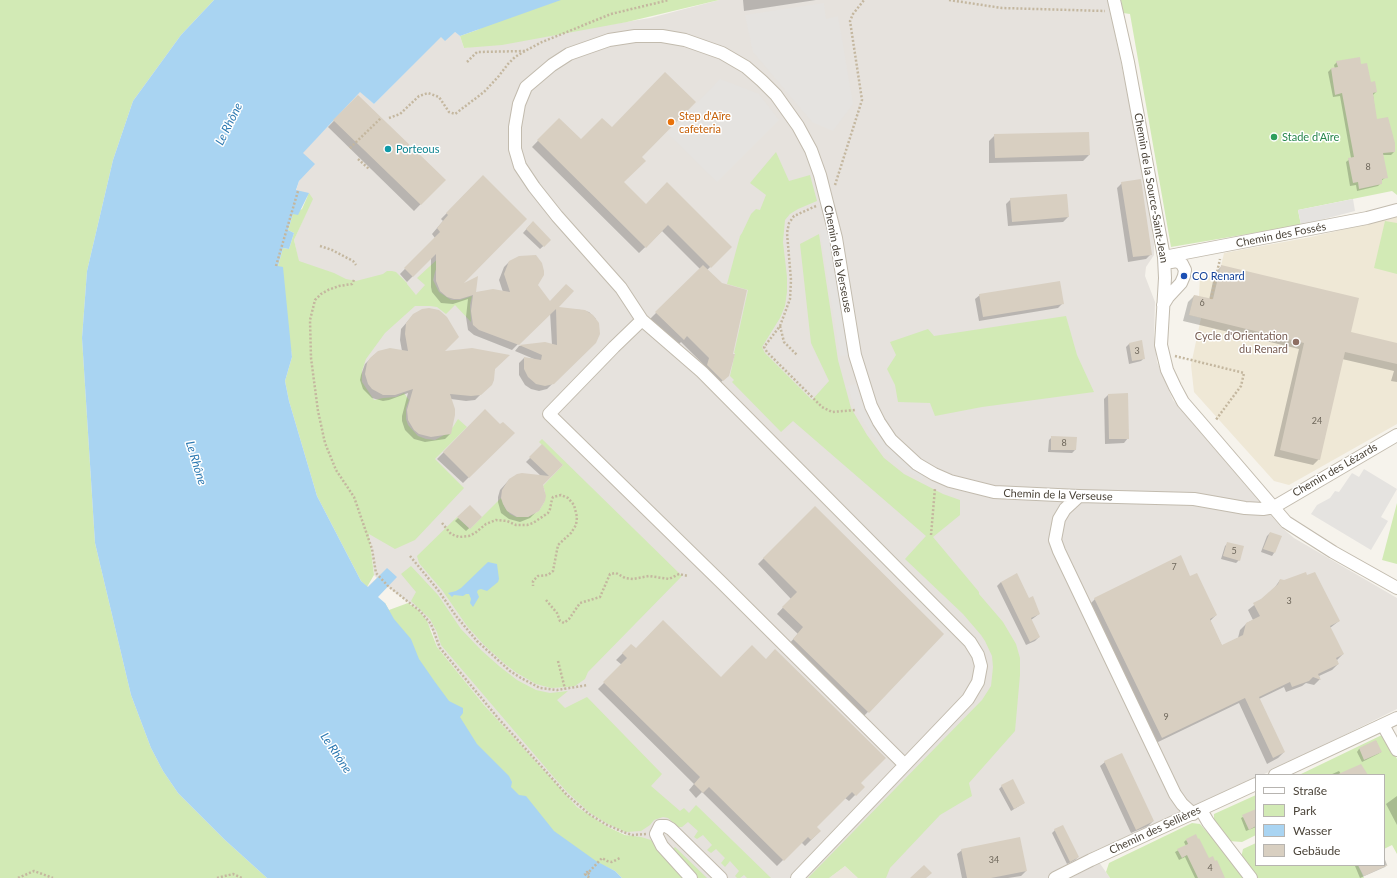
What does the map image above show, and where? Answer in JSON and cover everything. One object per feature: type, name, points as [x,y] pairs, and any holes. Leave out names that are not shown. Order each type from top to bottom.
[{"type":"street","name":"Chemin de la Source-Saint-Jean","points":[[1115,6],[1128,62],[1164,260],[1161,345],[1167,370],[1183,402],[1274,507]]},
{"type":"street","name":"Chemin de la Verseuse","points":[[797,878],[968,698],[978,682],[981,666],[978,655],[970,642],[702,372],[642,320],[621,288],[557,216],[534,187],[520,166],[515,149],[515,127],[519,104],[526,88],[552,65],[569,54],[599,43],[635,36],[652,35],[685,40],[722,53],[746,67],[776,95],[791,114],[811,150],[824,189],[836,238],[857,361],[871,406],[879,422],[891,440],[917,464],[934,474],[950,480],[994,492],[1175,498],[1214,502],[1255,509],[1274,507]]},
{"type":"street","name":"Chemin des Fossés","points":[[1164,260],[1367,218],[1397,210]]},
{"type":"street","points":[[1163,305],[1181,283],[1185,270],[1182,264],[1177,261],[1164,260]]},
{"type":"street","points":[[642,320],[549,414],[727,587],[905,765]]},
{"type":"street","name":"Chemin des Lézards","points":[[1274,507],[1397,435]]},
{"type":"street","points":[[1079,496],[1065,509],[1059,519],[1056,529],[1056,540],[1059,552],[1175,794],[1182,804],[1197,812],[1208,822],[1251,878]]},
{"type":"street","points":[[1274,507],[1286,522],[1302,533],[1397,588]]},
{"type":"street","points":[[1277,774],[1397,718]]},
{"type":"street","points":[[1384,725],[1397,750]]},
{"type":"street","name":"Chemin des Sellières","points":[[1055,878],[1255,784]]},
{"type":"street","points":[[691,878],[662,846],[656,834],[660,826],[666,826],[671,829],[721,878]]},
{"type":"path","points":[[389,118],[400,114],[416,98],[425,94],[431,94],[439,97],[449,112],[455,114],[484,92],[512,60],[525,51],[542,42],[611,14],[669,0]]},
{"type":"path","points":[[824,189],[834,186],[836,183],[862,103],[850,21],[852,14],[864,0]]},
{"type":"path","points":[[950,0],[1002,8],[1115,6]]},
{"type":"path","points":[[467,62],[477,52],[525,51]]},
{"type":"path","points":[[350,148],[381,118]]},
{"type":"path","points":[[358,158],[369,169]]},
{"type":"path","points":[[276,266],[298,191]]},
{"type":"path","points":[[820,204],[794,216],[789,223],[787,238],[791,293],[788,309],[780,326],[764,347],[767,352],[822,407],[832,412],[856,410]]},
{"type":"path","points":[[320,246],[332,250],[353,261],[356,265]]},
{"type":"path","points":[[1211,299],[1220,261]]},
{"type":"path","points":[[354,280],[352,284],[339,286],[320,294],[315,300],[310,320],[312,358],[318,411],[325,443],[336,470],[354,497],[367,531],[372,549],[375,570],[378,576],[388,586],[420,611],[431,624],[440,648],[498,718],[578,806],[607,825],[626,833],[633,835],[656,834]]},
{"type":"path","points":[[780,326],[784,342],[797,355]]},
{"type":"path","points":[[1181,358],[1244,373],[1241,386],[1216,421]]},
{"type":"path","points":[[931,535],[935,488]]},
{"type":"path","points":[[442,523],[451,534],[459,537],[469,536],[486,524],[496,520],[521,525],[533,523],[548,513],[553,497],[560,495],[568,498],[574,504],[577,521],[571,533],[558,545],[553,571],[548,575],[538,576],[533,581],[533,586]]},
{"type":"path","points":[[410,556],[438,590],[476,641],[521,678],[540,688],[549,689],[565,689],[588,685]]},
{"type":"path","points":[[546,600],[557,613],[560,621],[564,623],[569,620],[580,603],[600,597],[610,574],[616,573],[625,578],[633,579],[649,576],[669,579],[679,574],[688,576]]},
{"type":"path","points":[[558,661],[565,689]]},
{"type":"path","points":[[588,873],[602,858],[612,862],[620,858]]},
{"type":"path","points":[[18,878],[34,870],[53,878]]},
{"type":"path","points":[[217,878],[233,874],[242,878]]},
{"type":"shaded area","points":[[719,0],[1108,0],[1134,125],[1154,242],[1154,255],[1146,267],[1145,276],[1155,302],[1154,335],[1157,362],[1173,400],[1281,527],[1294,538],[1397,598],[1397,709],[1264,774],[1255,774],[1255,778],[1092,852],[1110,878],[858,878],[845,866],[829,878],[622,878],[629,836],[606,826],[588,815],[566,796],[484,705],[437,647],[432,631],[417,609],[388,587],[367,587],[377,578],[374,575],[369,534],[342,475],[294,240],[312,199],[296,191],[299,181],[303,175],[302,153],[360,91],[374,104],[441,36],[455,32],[460,36],[464,48],[650,18]]},
{"type":"shaded area","points":[[824,3],[826,19],[838,16],[853,104],[833,131],[812,122],[753,52],[745,15]]},
{"type":"shaded area","points":[[720,79],[759,94],[779,120],[717,182],[667,133]]},
{"type":"shaded area","points":[[1353,199],[1355,211],[1301,225],[1298,210]]},
{"type":"shaded area","name":"Cycle d'Orientation du Renard","points":[[1397,217],[1397,424],[1289,485],[1274,481],[1194,392],[1191,365],[1201,318],[1189,315],[1194,295],[1199,296],[1200,276],[1218,279],[1224,253],[1311,237]]},
{"type":"shaded area","points":[[829,229],[851,355],[840,356],[820,230]]},
{"type":"shaded area","points":[[856,384],[863,406],[875,428],[890,447],[906,462],[925,475],[922,480],[902,467],[885,452],[870,432],[855,409],[848,386]]},
{"type":"shaded area","points":[[1364,469],[1397,489],[1381,517],[1388,521],[1371,550],[1311,514],[1317,505],[1330,498],[1335,491],[1339,492],[1352,473],[1359,477]]},
{"type":"shaded area","points":[[845,866],[858,878],[829,878]]},
{"type":"green space","points":[[0,0],[214,0],[181,35],[133,101],[113,160],[87,271],[82,338],[95,543],[131,695],[151,748],[163,771],[178,793],[225,840],[267,878],[0,878]]},
{"type":"green space","points":[[535,0],[719,0],[627,22],[502,45],[464,48],[460,36],[477,30]]},
{"type":"green space","name":"Stade d'Aïre","points":[[1121,0],[1397,0],[1397,195],[1392,191],[1298,210],[1301,225],[1171,247],[1130,14],[1123,13]]},
{"type":"green space","points":[[776,152],[789,181],[810,175],[817,201],[798,209],[790,214],[785,220],[783,242],[787,292],[785,306],[780,318],[762,347],[765,353],[812,400],[829,381],[811,343],[800,244],[819,234],[838,360],[851,408],[867,435],[884,458],[904,474],[943,494],[960,500],[960,515],[933,537],[1003,622],[1016,644],[1020,658],[1015,731],[969,783],[972,796],[940,815],[890,868],[886,878],[858,878],[845,866],[829,878],[808,878],[982,700],[991,686],[993,667],[992,656],[981,635],[963,614],[905,559],[926,536],[793,421],[781,432],[732,382],[734,380],[730,376],[734,353],[748,290],[727,284],[740,236],[751,214],[756,209],[760,210],[766,195],[750,183]]},
{"type":"green space","points":[[309,193],[313,199],[294,240],[299,261],[334,273],[346,279],[356,281],[383,274],[387,271],[396,272],[416,295],[425,285],[417,278],[454,244],[437,266],[433,280],[439,292],[451,300],[460,300],[472,296],[470,305],[471,322],[455,305],[446,314],[437,307],[415,306],[385,333],[366,359],[362,371],[362,382],[374,400],[396,397],[404,393],[409,400],[406,408],[406,419],[408,425],[418,436],[435,440],[444,435],[453,427],[458,419],[467,427],[435,459],[464,488],[415,540],[395,549],[369,534],[374,575],[367,587],[361,581],[317,496],[289,401],[285,381],[292,357],[278,266],[283,248],[289,249],[294,233],[288,230],[293,214],[302,209]]},
{"type":"green space","points":[[1385,221],[1397,223],[1397,274],[1374,268]]},
{"type":"green space","points":[[1066,316],[1077,355],[1094,392],[982,407],[935,416],[930,403],[898,402],[895,385],[887,369],[896,355],[890,342],[928,329],[934,336]]},
{"type":"green space","points":[[542,439],[682,576],[588,672],[585,679],[575,686],[568,687],[551,688],[536,684],[505,664],[484,645],[467,626],[442,590],[419,563],[417,556],[457,517],[470,529],[501,498],[505,508],[510,514],[516,517],[528,517],[539,511],[545,501],[545,491],[543,486],[563,465],[539,442]]},
{"type":"green space","points":[[1397,503],[1397,564],[1382,560]]},
{"type":"green space","points":[[411,566],[438,595],[461,629],[499,666],[517,680],[536,690],[550,693],[568,691],[557,700],[565,708],[587,697],[662,774],[651,786],[680,811],[684,808],[689,813],[696,805],[771,878],[747,878],[744,875],[737,878],[735,876],[739,871],[730,861],[725,867],[721,863],[725,858],[716,849],[711,853],[707,850],[712,845],[703,835],[697,839],[694,837],[698,831],[688,822],[682,827],[678,827],[668,818],[663,817],[654,820],[650,825],[641,831],[626,832],[608,824],[590,813],[568,793],[552,775],[441,645],[437,632],[430,619],[411,601],[416,592],[401,574]]},
{"type":"green space","points":[[385,603],[389,610],[408,603],[417,609],[427,621],[437,647],[484,705],[577,807],[606,826],[625,835],[651,840],[686,878],[622,878],[615,871],[596,862],[592,864],[573,865],[379,635]]},
{"type":"green space","points":[[1384,734],[1397,759],[1397,854],[1392,845],[1385,848],[1385,774],[1301,774]]},
{"type":"green space","points":[[1255,795],[1255,836],[1242,842],[1229,841],[1214,823],[1214,814]]},
{"type":"green space","points":[[1192,823],[1200,824],[1224,851],[1244,878],[1110,878],[1106,872],[1109,863]]},
{"type":"green space","points":[[1255,843],[1255,866],[1358,866],[1364,878],[1258,878],[1241,858],[1243,849]]},
{"type":"green space","points":[[675,847],[707,878],[697,878],[671,851]]},
{"type":"water","name":"Le Rhône","points":[[214,0],[561,0],[460,36],[455,32],[445,41],[441,37],[374,104],[360,92],[303,153],[315,164],[299,181],[296,190],[309,193],[298,215],[293,214],[288,230],[294,233],[289,249],[283,248],[278,266],[283,267],[292,357],[285,381],[289,401],[317,496],[361,581],[368,587],[387,568],[397,577],[378,597],[385,603],[394,619],[411,639],[419,659],[449,701],[463,708],[463,713],[460,717],[477,744],[509,776],[512,782],[511,787],[519,795],[526,796],[554,831],[596,861],[615,871],[622,878],[267,878],[225,840],[178,793],[163,771],[151,748],[131,695],[95,543],[82,338],[87,271],[113,160],[133,101],[181,35]]},
{"type":"water","points":[[488,562],[497,564],[498,582],[487,591],[481,589],[478,590],[477,592],[479,597],[473,607],[470,603],[471,599],[469,594],[463,596],[454,595],[452,597],[448,593],[461,588]]},
{"type":"building","points":[[1360,57],[1361,64],[1367,63],[1371,82],[1375,81],[1377,92],[1373,93],[1377,119],[1388,117],[1395,143],[1395,152],[1383,153],[1388,178],[1382,179],[1382,184],[1359,189],[1358,182],[1353,183],[1348,158],[1354,157],[1342,93],[1335,95],[1331,68],[1338,67],[1336,61]]},
{"type":"building","points":[[665,72],[696,102],[642,157],[646,161],[624,182],[646,204],[667,182],[732,247],[711,268],[668,225],[646,248],[537,140],[559,118],[581,139],[602,118],[612,127]]},
{"type":"building","name":"Porteous","points":[[358,95],[446,180],[421,205],[333,120]]},
{"type":"building","points":[[1089,132],[1090,155],[995,158],[994,134]]},
{"type":"building","points":[[483,175],[527,219],[464,283],[478,276],[476,292],[493,289],[510,292],[504,274],[509,261],[519,256],[536,255],[542,263],[544,271],[544,275],[538,285],[550,301],[566,284],[574,291],[559,307],[585,310],[593,315],[599,323],[600,334],[596,343],[554,384],[545,386],[536,384],[528,377],[524,369],[524,357],[541,360],[542,355],[479,330],[473,325],[471,311],[473,295],[460,299],[454,299],[447,297],[440,291],[436,281],[436,254],[413,277],[404,268],[440,232],[437,228],[448,215],[446,213]],"holes":[[[556,309],[557,345],[545,342],[519,345]]]},
{"type":"building","points":[[1141,179],[1152,255],[1133,257],[1121,182]]},
{"type":"building","points":[[1067,194],[1069,217],[1012,222],[1010,198]]},
{"type":"building","points":[[533,221],[551,240],[544,247],[526,229]]},
{"type":"building","points":[[703,265],[722,283],[747,290],[733,354],[735,354],[729,376],[723,381],[707,365],[709,358],[687,336],[684,340],[655,312]]},
{"type":"building","points":[[1221,265],[1359,298],[1351,332],[1397,343],[1397,364],[1345,352],[1320,460],[1280,450],[1304,343],[1189,315],[1194,295],[1213,299]]},
{"type":"building","points":[[1060,281],[1064,304],[983,317],[979,294]]},
{"type":"building","points":[[429,308],[439,310],[447,317],[459,337],[445,351],[472,348],[510,355],[495,369],[492,385],[481,395],[471,396],[450,394],[455,409],[451,434],[431,437],[419,434],[414,430],[408,420],[407,410],[413,389],[395,395],[383,395],[372,389],[368,384],[365,374],[367,363],[378,351],[390,348],[408,351],[405,334],[406,323],[413,314],[422,309]]},
{"type":"building","points":[[1142,340],[1145,359],[1132,361],[1129,343]]},
{"type":"building","points":[[1128,393],[1129,439],[1109,439],[1108,394]]},
{"type":"building","points":[[485,409],[500,424],[503,422],[515,433],[469,478],[443,452]]},
{"type":"building","points":[[1051,436],[1077,437],[1076,450],[1051,450]]},
{"type":"building","points":[[542,444],[563,465],[543,485],[546,496],[545,501],[539,511],[528,517],[517,517],[507,511],[503,504],[501,498],[502,490],[509,479],[517,474],[522,473],[549,476],[529,457]]},
{"type":"building","points":[[470,505],[482,517],[470,529],[457,517]]},
{"type":"building","points":[[815,506],[944,634],[869,713],[793,639],[803,627],[782,607],[797,592],[763,558]]},
{"type":"building","points":[[1270,532],[1282,536],[1275,553],[1263,549]]},
{"type":"building","points":[[1227,542],[1244,546],[1240,561],[1223,556]]},
{"type":"building","points":[[1181,555],[1190,576],[1197,573],[1217,615],[1210,619],[1222,645],[1243,635],[1246,623],[1260,616],[1253,603],[1261,599],[1278,584],[1280,579],[1284,580],[1306,572],[1307,575],[1315,572],[1340,621],[1330,626],[1344,654],[1336,658],[1339,664],[1318,674],[1321,680],[1313,677],[1309,681],[1292,687],[1290,682],[1259,697],[1285,752],[1273,758],[1245,698],[1162,738],[1094,598]]},
{"type":"building","points":[[1017,573],[1029,598],[1033,596],[1040,614],[1031,618],[1040,637],[1030,642],[1001,582]]},
{"type":"building","points":[[663,620],[721,677],[752,645],[766,659],[775,649],[886,758],[861,783],[865,787],[856,796],[852,792],[817,827],[821,831],[811,840],[808,837],[784,861],[709,787],[703,793],[694,784],[700,777],[603,682],[627,658],[622,653],[631,644],[636,648]]},
{"type":"building","points":[[1376,740],[1382,752],[1364,760],[1359,748]]},
{"type":"building","points":[[1122,753],[1154,821],[1136,830],[1104,761]]},
{"type":"building","points":[[1361,764],[1367,774],[1338,774]]},
{"type":"building","points":[[1013,779],[1025,803],[1014,809],[1001,785]]},
{"type":"building","points":[[1255,809],[1255,827],[1249,830],[1242,815]]},
{"type":"building","points":[[1063,825],[1079,857],[1070,862],[1054,829]]},
{"type":"building","points":[[1196,834],[1209,858],[1213,856],[1215,861],[1217,860],[1225,878],[1198,878],[1187,855],[1182,858],[1177,849],[1188,844],[1186,839]]},
{"type":"building","points":[[1020,837],[1027,871],[991,878],[967,878],[961,849]]},
{"type":"building","points":[[924,865],[932,873],[926,878],[910,878]]},
{"type":"building","points":[[1388,865],[1364,876],[1359,866]]},
{"type":"place","name":"Step d'Aïre cafeteria","points":[[671,122]]},
{"type":"place","name":"Stade d'Aïre","points":[[1274,137]]},
{"type":"place","name":"Porteous","points":[[388,149]]},
{"type":"place","name":"CO Renard","points":[[1184,276]]},
{"type":"place","name":"Cycle d'Orientation du Renard","points":[[1296,342]]}]
